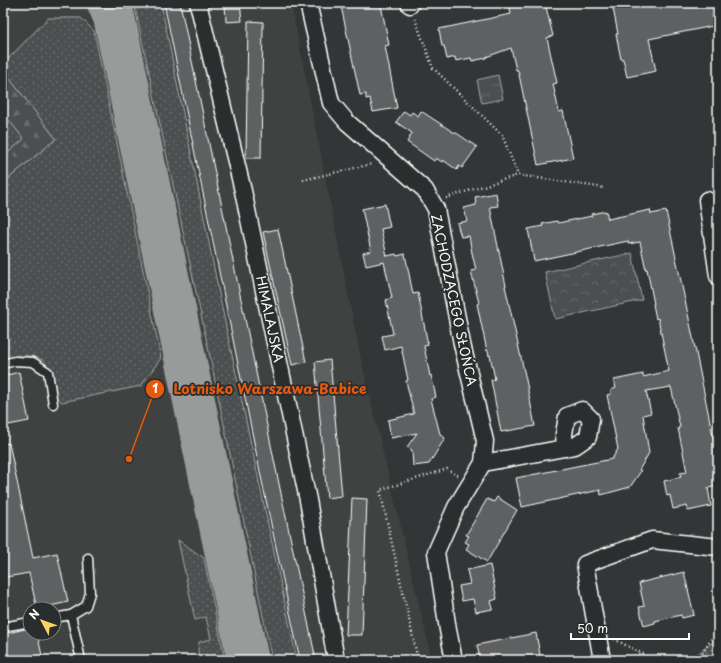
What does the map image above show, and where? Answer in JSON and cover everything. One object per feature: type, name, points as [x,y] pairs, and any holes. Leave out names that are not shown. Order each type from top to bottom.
[{"type":"street","name":"HIMALAJSKA","points":[[198,3],[243,191],[305,484],[336,660]]},
{"type":"street","name":"ZACHODZĄCEGO SŁOŃCA","points":[[308,3],[331,103],[347,122],[425,190],[436,209],[462,344],[485,441],[483,463],[456,507],[436,552],[454,660]]},
{"type":"street","points":[[710,199],[718,276]]},
{"type":"street","points":[[483,463],[565,448]]},
{"type":"street","points":[[602,660],[585,564],[652,540],[718,547]]},
{"type":"lane","points":[[3,364],[16,361],[33,362],[48,372],[52,404]]},
{"type":"lane","points":[[62,617],[71,615],[86,606],[90,593],[88,558]]},
{"type":"lane","points":[[71,615],[81,660]]},
{"type":"lane","points":[[3,627],[22,623]]},
{"type":"path","points":[[409,4],[433,68],[502,136],[518,175]]},
{"type":"path","points":[[303,180],[390,159]]},
{"type":"path","points":[[432,202],[518,175],[606,188]]},
{"type":"path","points":[[418,660],[380,490],[448,469],[471,483]]},
{"type":"path","points":[[684,660],[701,655],[718,630]]},
{"type":"path","points":[[597,631],[618,640],[652,660]]},
{"type":"shaded area","points":[[3,3],[291,3],[359,350],[432,660],[3,660]]},
{"type":"green space","points":[[134,3],[161,3],[222,308],[297,660],[272,660],[213,371]]},
{"type":"green space","points":[[48,18],[81,18],[94,31],[161,358],[141,386],[62,402],[55,397],[50,369],[43,360],[32,356],[3,358],[3,183],[56,139],[3,70],[3,64]]},
{"type":"green space","points":[[3,70],[56,139],[3,183],[3,157],[24,139],[3,113]]},
{"type":"green space","points":[[498,75],[503,99],[482,103],[477,80]]},
{"type":"green space","points":[[3,113],[24,139],[3,157]]},
{"type":"green space","points":[[632,253],[642,300],[555,319],[545,272]]},
{"type":"green space","points":[[178,540],[204,558],[225,660],[200,660],[198,651],[199,642],[211,639],[206,617],[195,620]]},
{"type":"green space","points":[[718,639],[718,660],[694,660],[694,657]]},
{"type":"building","points":[[164,3],[180,3],[316,660],[300,660]]},
{"type":"building","points":[[225,3],[240,3],[242,21],[226,22]]},
{"type":"building","points":[[345,3],[376,3],[376,6],[381,5],[389,45],[385,46],[397,108],[373,112],[370,98],[366,99],[366,94],[360,95],[341,6],[346,5]]},
{"type":"building","points":[[509,3],[545,3],[553,36],[547,38],[557,83],[553,84],[559,112],[563,111],[573,158],[538,165],[518,70],[516,70],[511,48],[486,58],[472,61],[471,58],[456,61],[455,57],[447,59],[444,46],[442,46],[439,29],[511,14]]},
{"type":"building","points":[[612,3],[718,3],[718,25],[649,39],[656,71],[627,77],[623,59],[621,59]]},
{"type":"building","points":[[248,21],[263,22],[261,158],[246,158]]},
{"type":"building","points":[[404,111],[410,115],[412,112],[418,116],[421,111],[477,147],[462,168],[459,166],[457,170],[443,160],[442,162],[436,158],[434,161],[407,142],[412,133],[396,122]]},
{"type":"building","points":[[496,193],[498,206],[490,207],[505,286],[535,426],[501,432],[491,380],[495,379],[490,355],[489,356],[488,350],[487,351],[477,304],[479,303],[471,271],[476,270],[469,236],[461,237],[457,223],[467,221],[464,208],[476,205],[475,197]]},
{"type":"building","points":[[385,204],[390,227],[381,229],[387,256],[405,254],[413,294],[418,293],[428,345],[424,346],[436,397],[431,399],[440,434],[445,438],[429,464],[413,466],[412,450],[407,447],[417,433],[391,438],[388,420],[414,414],[406,381],[408,380],[401,346],[385,350],[382,336],[393,334],[386,300],[392,298],[384,262],[366,266],[363,253],[371,251],[362,209]]},
{"type":"building","points":[[650,210],[651,214],[666,211],[692,333],[718,461],[718,486],[708,488],[711,506],[688,511],[687,506],[673,509],[670,495],[667,496],[664,481],[681,477],[680,473],[687,472],[678,428],[680,427],[671,387],[646,391],[651,413],[643,415],[649,453],[639,470],[641,471],[630,487],[601,495],[600,490],[522,507],[516,478],[612,459],[618,449],[607,395],[611,394],[611,390],[616,388],[614,380],[643,374],[643,377],[669,371],[658,318],[656,319],[647,269],[646,270],[640,242],[628,244],[628,241],[534,261],[528,229],[543,226],[542,224],[557,221],[558,223],[592,216],[591,214],[606,211],[608,219]]},
{"type":"building","points":[[278,229],[306,362],[292,365],[263,232]]},
{"type":"building","points":[[330,360],[342,496],[327,498],[315,362]]},
{"type":"building","points":[[19,372],[29,421],[3,426],[3,376]]},
{"type":"building","points":[[9,443],[33,558],[57,553],[68,602],[62,603],[62,601],[35,601],[29,573],[6,577],[5,574],[3,575],[3,444]]},
{"type":"building","points":[[497,497],[517,510],[487,562],[466,549],[469,544],[465,542],[469,536],[466,535],[487,499],[494,502]]},
{"type":"building","points":[[352,498],[367,499],[362,635],[346,635]]},
{"type":"building","points":[[490,565],[497,599],[491,601],[493,609],[476,612],[473,599],[462,601],[459,586],[470,584],[467,570]]},
{"type":"building","points":[[684,572],[694,615],[682,618],[681,615],[655,621],[655,623],[644,626],[639,607],[644,606],[639,583]]},
{"type":"building","points":[[22,630],[22,641],[39,641],[43,660],[9,660],[3,634]]},
{"type":"building","points":[[536,633],[541,660],[480,660],[477,645]]},
{"type":"taxiway","points":[[108,3],[114,17],[248,660]]},
{"type":"place","name":"Lotnisko Warszawa-Babice","points":[[129,459]]}]
